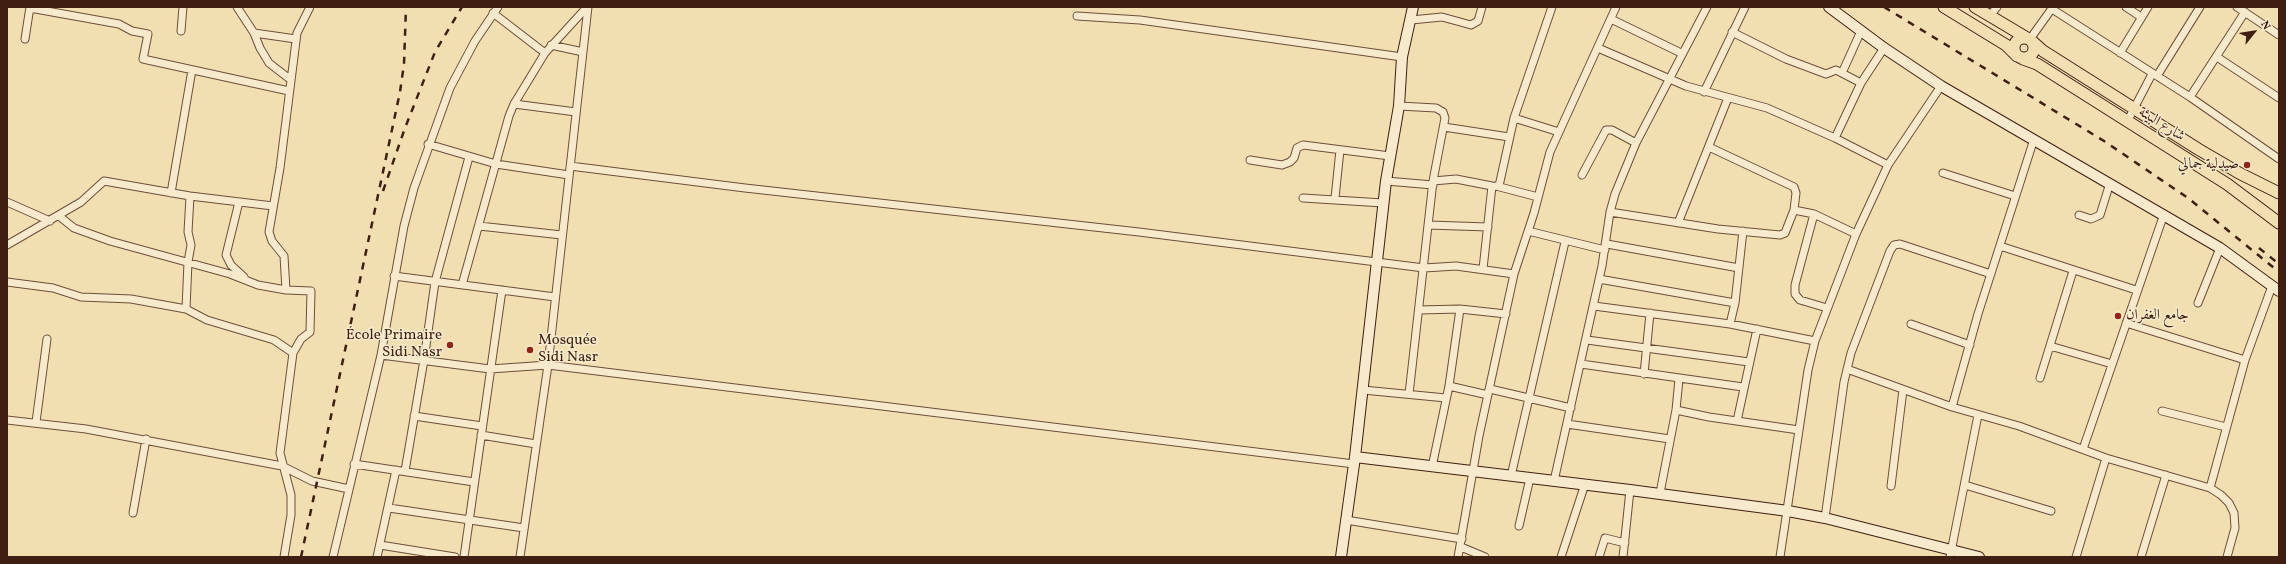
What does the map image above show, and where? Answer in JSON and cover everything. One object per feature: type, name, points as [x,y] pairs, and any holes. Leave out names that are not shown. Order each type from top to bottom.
[{"type":"main road","name":"شارع البيئة","points":[[1944,7],[2006,45],[2020,57],[2037,64],[2227,184],[2279,223]]},
{"type":"main road","name":"شارع البيئة","points":[[1975,7],[1993,12],[2030,39],[2043,51],[2238,173],[2279,193]]},
{"type":"main road","points":[[2020,38],[2030,39],[2035,48],[2032,55],[2020,57],[2014,50],[2015,43],[2020,38]]},
{"type":"main road","points":[[2110,111],[2119,98]]},
{"type":"street","points":[[181,31],[183,7]]},
{"type":"street","points":[[237,7],[254,33],[268,63],[290,80]]},
{"type":"street","points":[[286,290],[284,256],[270,236],[297,33],[310,7]]},
{"type":"street","points":[[462,285],[514,104],[551,45],[588,7]]},
{"type":"street","points":[[520,557],[548,365],[588,7]]},
{"type":"street","points":[[1341,557],[1355,460],[1378,261],[1383,203],[1399,106],[1402,57],[1413,7]]},
{"type":"street","points":[[1411,20],[1442,17],[1471,25],[1478,21],[1482,7]]},
{"type":"street","points":[[1483,269],[1488,227],[1496,186],[1514,118],[1552,7]]},
{"type":"street","points":[[1458,557],[1461,548],[1472,472],[1514,274],[1528,231],[1550,152],[1616,7]]},
{"type":"street","points":[[1554,481],[1594,306],[1606,247],[1610,212],[1636,143],[1681,53],[1707,7]]},
{"type":"street","points":[[1704,92],[1745,7]]},
{"type":"street","points":[[1829,7],[1884,48],[1941,86],[2164,214],[2220,248],[2276,288],[2245,360],[2210,488]]},
{"type":"street","points":[[2126,7],[2142,17]]},
{"type":"street","points":[[2120,53],[2148,7]]},
{"type":"street","points":[[2127,122],[2154,75],[2200,7]]},
{"type":"street","points":[[2237,7],[2279,35]]},
{"type":"street","points":[[25,39],[30,8],[120,24],[132,31],[148,34],[144,59],[289,91]]},
{"type":"street","points":[[2030,39],[2052,8],[2190,97],[2279,159]]},
{"type":"street","points":[[333,557],[381,355],[394,276],[410,203],[428,144],[450,88],[475,41],[496,10],[545,53]]},
{"type":"street","points":[[2190,97],[2245,12]]},
{"type":"street","points":[[1077,16],[1140,20],[1402,57]]},
{"type":"street","points":[[1611,19],[1681,53]]},
{"type":"street","points":[[1842,74],[1861,31]]},
{"type":"street","points":[[1732,32],[1786,59],[1826,74],[1832,70],[1861,82]]},
{"type":"street","points":[[254,33],[296,39]]},
{"type":"street","points":[[551,45],[584,52]]},
{"type":"street","points":[[1598,48],[1668,79],[1704,92],[1741,100],[1767,108],[1835,138],[1888,166]]},
{"type":"street","points":[[1835,138],[1861,82],[1884,48]]},
{"type":"street","points":[[2217,57],[2279,98]]},
{"type":"street","points":[[171,192],[192,70]]},
{"type":"street","points":[[1780,557],[1808,370],[1815,341],[1856,234],[1888,166],[1941,86]]},
{"type":"street","points":[[1678,223],[1728,98]]},
{"type":"street","points":[[514,104],[576,112]]},
{"type":"street","points":[[1399,106],[1436,108],[1442,112],[1445,118],[1433,183],[1409,394]]},
{"type":"street","points":[[1514,118],[1559,132]]},
{"type":"street","points":[[1444,127],[1509,137]]},
{"type":"street","points":[[1582,176],[1606,130],[1612,130],[1636,143]]},
{"type":"street","points":[[1952,407],[1991,274],[2034,139]]},
{"type":"street","points":[[428,144],[496,164],[569,175]]},
{"type":"street","points":[[1250,160],[1282,164],[1294,158],[1297,148],[1303,145],[1390,156]]},
{"type":"street","points":[[1610,212],[1678,223],[1743,231],[1785,233],[1794,210],[1796,193],[1794,187],[1709,147]]},
{"type":"street","points":[[1335,198],[1340,150]]},
{"type":"street","points":[[405,471],[424,360],[435,282],[469,157]]},
{"type":"street","points":[[570,166],[1378,261],[1424,268],[1456,266],[1514,274]]},
{"type":"street","points":[[1943,173],[2015,196]]},
{"type":"street","points":[[1386,181],[1433,183],[1456,179],[1496,186],[1538,197]]},
{"type":"street","points":[[7,245],[81,202],[104,181],[190,196],[273,206]]},
{"type":"street","points":[[2079,215],[2091,219],[2100,215],[2110,182]]},
{"type":"street","points":[[186,309],[188,262],[191,245],[188,232],[190,196]]},
{"type":"street","points":[[1303,198],[1327,201],[1335,198],[1383,203]]},
{"type":"street","points":[[7,202],[50,221]]},
{"type":"street","points":[[239,202],[226,255],[231,265],[250,281]]},
{"type":"street","points":[[1794,210],[1814,214],[1856,234]]},
{"type":"street","points":[[1814,214],[1795,285],[1795,294],[1800,300],[1827,308]]},
{"type":"street","points":[[2083,449],[2136,290],[2164,214]]},
{"type":"street","points":[[59,216],[74,228],[250,281],[258,285],[286,290],[311,291],[310,332],[293,353],[280,453],[282,466],[291,495],[291,515],[284,557]]},
{"type":"street","points":[[1428,225],[1488,227]]},
{"type":"street","points":[[480,226],[562,234]]},
{"type":"street","points":[[1528,231],[1565,242],[1739,268]]},
{"type":"street","points":[[1730,324],[1735,303],[1743,231]]},
{"type":"street","points":[[1511,476],[1565,242]]},
{"type":"street","points":[[1826,518],[1851,353],[1890,251],[1894,245],[1900,244],[1991,274]]},
{"type":"street","points":[[2000,246],[2073,271],[2136,290]]},
{"type":"street","points":[[2198,304],[2220,248]]},
{"type":"street","points":[[2040,378],[2073,271]]},
{"type":"street","points":[[394,276],[555,297]]},
{"type":"street","points":[[1599,280],[1735,303]]},
{"type":"street","points":[[7,282],[53,288],[81,297],[131,299],[186,309],[207,320],[274,340],[293,353]]},
{"type":"street","points":[[464,557],[502,290]]},
{"type":"street","points":[[1594,306],[1730,324],[1815,341]]},
{"type":"street","points":[[1419,310],[1460,309],[1506,314]]},
{"type":"street","points":[[1432,467],[1449,386],[1460,309]]},
{"type":"street","points":[[1644,374],[1650,313]]},
{"type":"street","points":[[2126,323],[2245,360]]},
{"type":"street","points":[[1911,324],[1970,345]]},
{"type":"street","points":[[1737,421],[1743,387],[1758,329]]},
{"type":"street","points":[[36,422],[47,339]]},
{"type":"street","points":[[1586,340],[1647,350],[1749,362]]},
{"type":"street","points":[[2050,346],[2112,364]]},
{"type":"street","points":[[381,355],[490,369],[548,365],[1355,460],[1432,467],[1660,493],[1788,511],[1826,518],[1950,553],[1979,557]]},
{"type":"street","points":[[1581,364],[1743,387]]},
{"type":"street","points":[[1848,369],[1978,416],[2019,426],[2106,458],[2210,488],[2228,503],[2234,513],[2235,528],[2226,557]]},
{"type":"street","points":[[1660,493],[1676,410],[1679,379]]},
{"type":"street","points":[[1449,386],[1529,399],[1570,408]]},
{"type":"street","points":[[1363,390],[1446,398]]},
{"type":"street","points":[[1891,486],[1903,390]]},
{"type":"street","points":[[1676,410],[1799,430]]},
{"type":"street","points":[[2162,411],[2226,427]]},
{"type":"street","points":[[414,416],[482,426]]},
{"type":"street","points":[[1950,553],[1978,416]]},
{"type":"street","points":[[7,420],[36,422],[146,439],[282,466],[312,481],[348,489]]},
{"type":"street","points":[[1567,424],[1670,438]]},
{"type":"street","points":[[481,435],[536,444]]},
{"type":"street","points":[[133,513],[146,439]]},
{"type":"street","points":[[2076,557],[2106,458]]},
{"type":"street","points":[[354,464],[474,482]]},
{"type":"street","points":[[377,557],[389,508],[396,470]]},
{"type":"street","points":[[2141,557],[2166,476]]},
{"type":"street","points":[[1519,526],[1530,478]]},
{"type":"street","points":[[1561,557],[1585,484]]},
{"type":"street","points":[[1965,485],[2051,511]]},
{"type":"street","points":[[1623,557],[1630,490]]},
{"type":"street","points":[[389,508],[524,528]]},
{"type":"street","points":[[1346,520],[1462,539]]},
{"type":"street","points":[[1599,557],[1605,538],[1625,543]]},
{"type":"street","points":[[380,545],[455,557]]},
{"type":"street","points":[[1461,548],[1485,557]]},
{"type":"railway","points":[[301,557],[400,92],[404,64],[406,7]]},
{"type":"railway","points":[[383,191],[405,128],[435,52],[462,7]]},
{"type":"railway","points":[[1884,7],[2104,141],[2188,198],[2279,272]]},
{"type":"railway","points":[[2259,248],[2279,264]]},
{"type":"place","name":"صيدلية جمالي","points":[[2247,165]]},
{"type":"place","name":"جامع الغفران","points":[[2118,316]]},
{"type":"place","name":"École Primaire Sidi Nasr","points":[[450,345]]},
{"type":"place","name":"Mosquée Sidi Nasr","points":[[530,350]]}]
